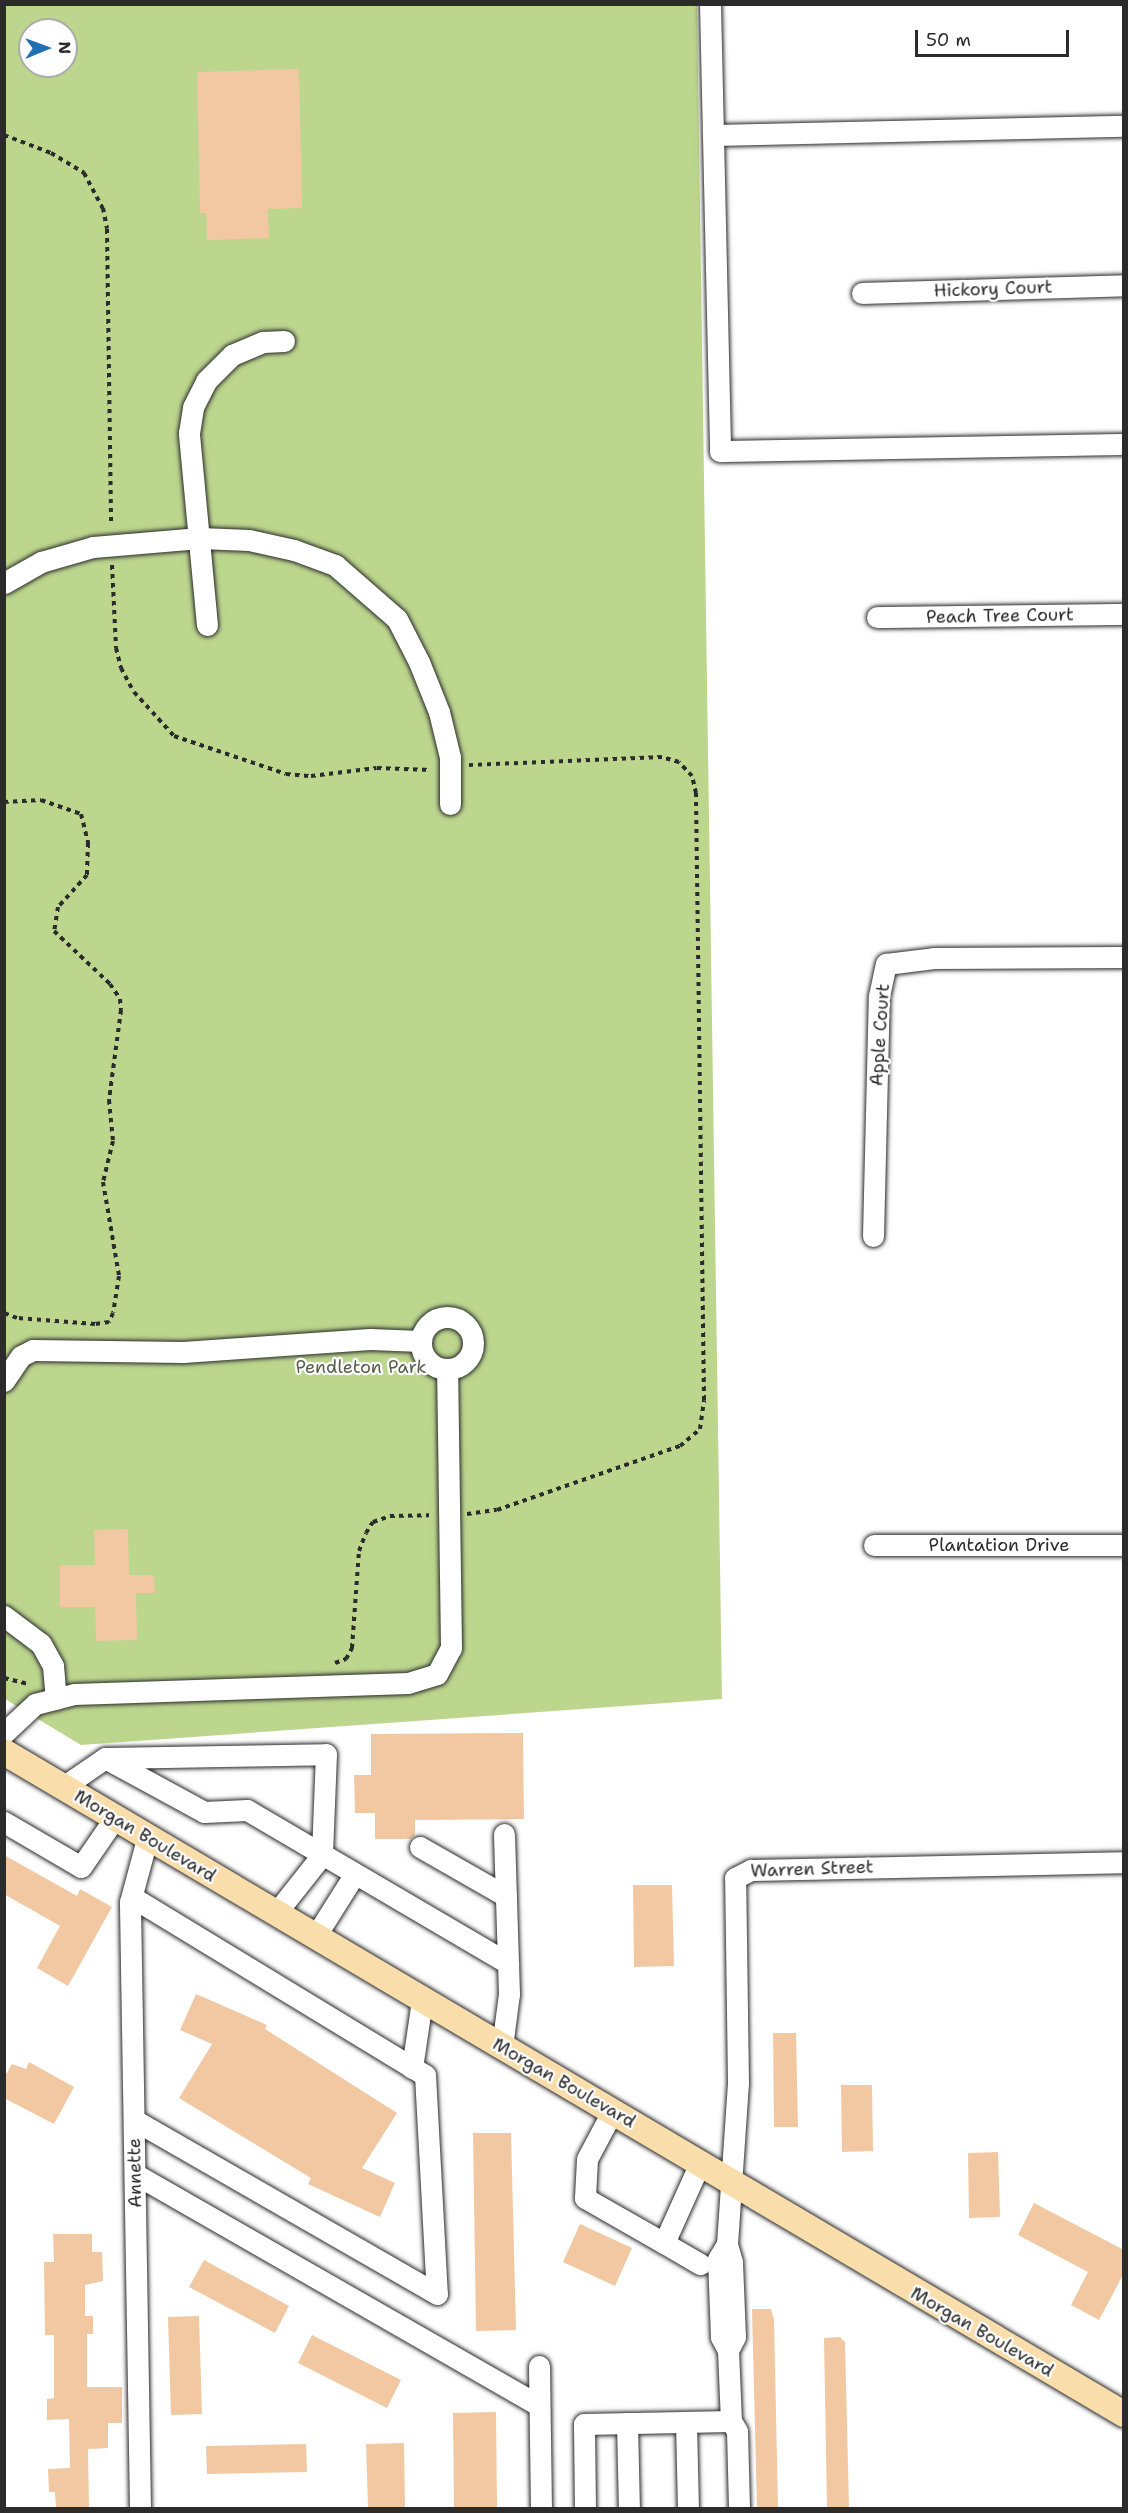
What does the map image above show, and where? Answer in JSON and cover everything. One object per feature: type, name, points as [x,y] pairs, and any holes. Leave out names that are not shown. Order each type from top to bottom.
[{"type":"main road","name":"Morgan Boulevard","points":[[4,1752],[147,1839],[1124,2414]]},
{"type":"street","points":[[710,4],[720,451],[1124,444]]},
{"type":"street","points":[[714,135],[1124,126]]},
{"type":"street","name":"Hickory Court","points":[[862,292],[1124,285]]},
{"type":"street","points":[[207,625],[189,433],[192,407],[206,381],[232,355],[264,342],[284,341]]},
{"type":"street","points":[[4,583],[41,562],[111,545],[200,538],[249,540],[294,550],[335,565],[369,591],[397,619],[419,662],[439,712],[450,768],[450,804]]},
{"type":"street","name":"Peach Tree Court","points":[[877,617],[1124,614]]},
{"type":"street","name":"Apple Court","points":[[873,1236],[879,996],[886,964],[934,958],[1124,957]]},
{"type":"street","points":[[443,1317],[467,1325],[473,1350],[464,1364],[447,1370],[431,1364],[421,1341],[428,1325],[443,1317]]},
{"type":"street","points":[[4,1382],[21,1356],[33,1350],[183,1352],[370,1339],[421,1341]]},
{"type":"street","points":[[55,1689],[74,1694],[408,1683],[437,1674],[451,1648],[447,1370]]},
{"type":"street","name":"Plantation Drive","points":[[874,1545],[1124,1545]]},
{"type":"street","points":[[4,1616],[41,1644],[53,1666],[55,1689]]},
{"type":"street","points":[[4,1732],[55,1689]]},
{"type":"street","points":[[63,1787],[105,1758],[326,1754],[322,1855],[276,1913]]},
{"type":"street","points":[[105,1758],[204,1812],[247,1809],[354,1875],[508,1963]]},
{"type":"street","points":[[4,1822],[81,1867],[114,1819]]},
{"type":"street","points":[[502,2047],[509,1994],[504,1833]]},
{"type":"street","name":"Annette","points":[[140,2508],[132,1897],[147,1839]]},
{"type":"street","points":[[420,1847],[506,1896]]},
{"type":"street","name":"Warren Street","points":[[731,2181],[738,2083],[732,1888],[741,1872],[1124,1862]]},
{"type":"street","points":[[315,1937],[354,1875]]},
{"type":"street","points":[[132,1897],[425,2075],[437,2294],[134,2120]]},
{"type":"street","points":[[412,2068],[422,2000]]},
{"type":"street","points":[[612,2112],[587,2159],[585,2198],[700,2264]]},
{"type":"street","points":[[664,2243],[700,2163]]},
{"type":"street","points":[[135,2174],[539,2405]]},
{"type":"street","points":[[731,2181],[727,2244],[718,2259],[721,2337],[728,2350],[731,2421],[737,2431],[739,2508]]},
{"type":"street","points":[[539,2366],[541,2508]]},
{"type":"street","points":[[585,2508],[584,2424],[731,2421]]},
{"type":"street","points":[[686,2422],[688,2508]]},
{"type":"street","points":[[627,2423],[629,2508]]},
{"type":"path","points":[[4,135],[51,153],[84,173],[103,208],[107,229],[111,545],[116,648],[121,668],[134,692],[174,736],[286,774],[311,776],[377,768],[450,768],[662,757],[679,762],[692,776],[696,793],[704,1400],[700,1429],[680,1446],[497,1510],[449,1515],[390,1516],[373,1522],[359,1551],[352,1648],[346,1659],[323,1664]]},
{"type":"path","points":[[4,802],[41,800],[81,814],[88,843],[87,875],[58,907],[54,931],[62,943],[110,984],[120,999],[121,1010],[109,1100],[113,1141],[103,1182],[119,1267],[113,1313],[109,1322],[95,1324],[16,1318],[4,1313]]},
{"type":"path","points":[[4,1678],[23,1684],[55,1689]]},
{"type":"green space","name":"Pendleton Park","points":[[5,5],[697,5],[722,1699],[81,1745],[5,1699]]},
{"type":"building","points":[[299,69],[302,208],[268,209],[269,238],[207,240],[206,213],[200,213],[197,72]]},
{"type":"building","points":[[128,1529],[129,1575],[154,1575],[155,1593],[136,1593],[137,1640],[96,1641],[95,1607],[60,1607],[60,1565],[95,1565],[94,1530]]},
{"type":"building","points":[[523,1733],[524,1819],[415,1820],[415,1835],[410,1839],[375,1839],[375,1813],[355,1813],[354,1775],[371,1775],[371,1734]]},
{"type":"building","points":[[4,1855],[77,1896],[80,1889],[112,1907],[68,1986],[37,1968],[60,1926],[4,1894]]},
{"type":"building","points":[[633,1885],[672,1885],[674,1966],[634,1967]]},
{"type":"building","points":[[196,1994],[267,2025],[265,2029],[397,2113],[362,2168],[395,2183],[380,2217],[308,2184],[311,2178],[179,2098],[212,2044],[180,2030]]},
{"type":"building","points":[[773,2033],[796,2033],[798,2127],[774,2127]]},
{"type":"building","points":[[29,2062],[74,2087],[54,2124],[4,2098],[4,2078],[12,2064],[26,2069]]},
{"type":"building","points":[[841,2085],[872,2085],[873,2151],[842,2152]]},
{"type":"building","points":[[473,2133],[511,2133],[516,2330],[476,2331]]},
{"type":"building","points":[[998,2152],[1000,2217],[969,2218],[968,2153]]},
{"type":"building","points":[[1034,2203],[1124,2250],[1124,2273],[1099,2320],[1071,2305],[1088,2272],[1018,2235]]},
{"type":"building","points":[[580,2224],[632,2248],[615,2286],[563,2262]]},
{"type":"building","points":[[53,2234],[92,2234],[92,2252],[102,2252],[103,2281],[85,2285],[85,2316],[93,2316],[93,2334],[87,2334],[87,2387],[122,2387],[122,2423],[108,2423],[108,2448],[88,2449],[89,2508],[56,2508],[55,2492],[49,2492],[48,2469],[70,2468],[69,2419],[47,2420],[47,2399],[54,2398],[54,2335],[45,2335],[44,2262],[54,2262]]},
{"type":"building","points":[[204,2260],[289,2306],[275,2333],[189,2287]]},
{"type":"building","points":[[752,2309],[771,2309],[774,2320],[778,2508],[757,2508]]},
{"type":"building","points":[[199,2316],[202,2414],[171,2415],[168,2317]]},
{"type":"building","points":[[312,2335],[401,2380],[387,2408],[298,2363]]},
{"type":"building","points":[[840,2337],[845,2342],[849,2508],[827,2508],[824,2338]]},
{"type":"building","points":[[496,2412],[497,2508],[454,2508],[453,2413]]},
{"type":"building","points":[[404,2443],[405,2508],[368,2508],[366,2444]]},
{"type":"building","points":[[306,2444],[307,2472],[207,2474],[206,2446]]}]
